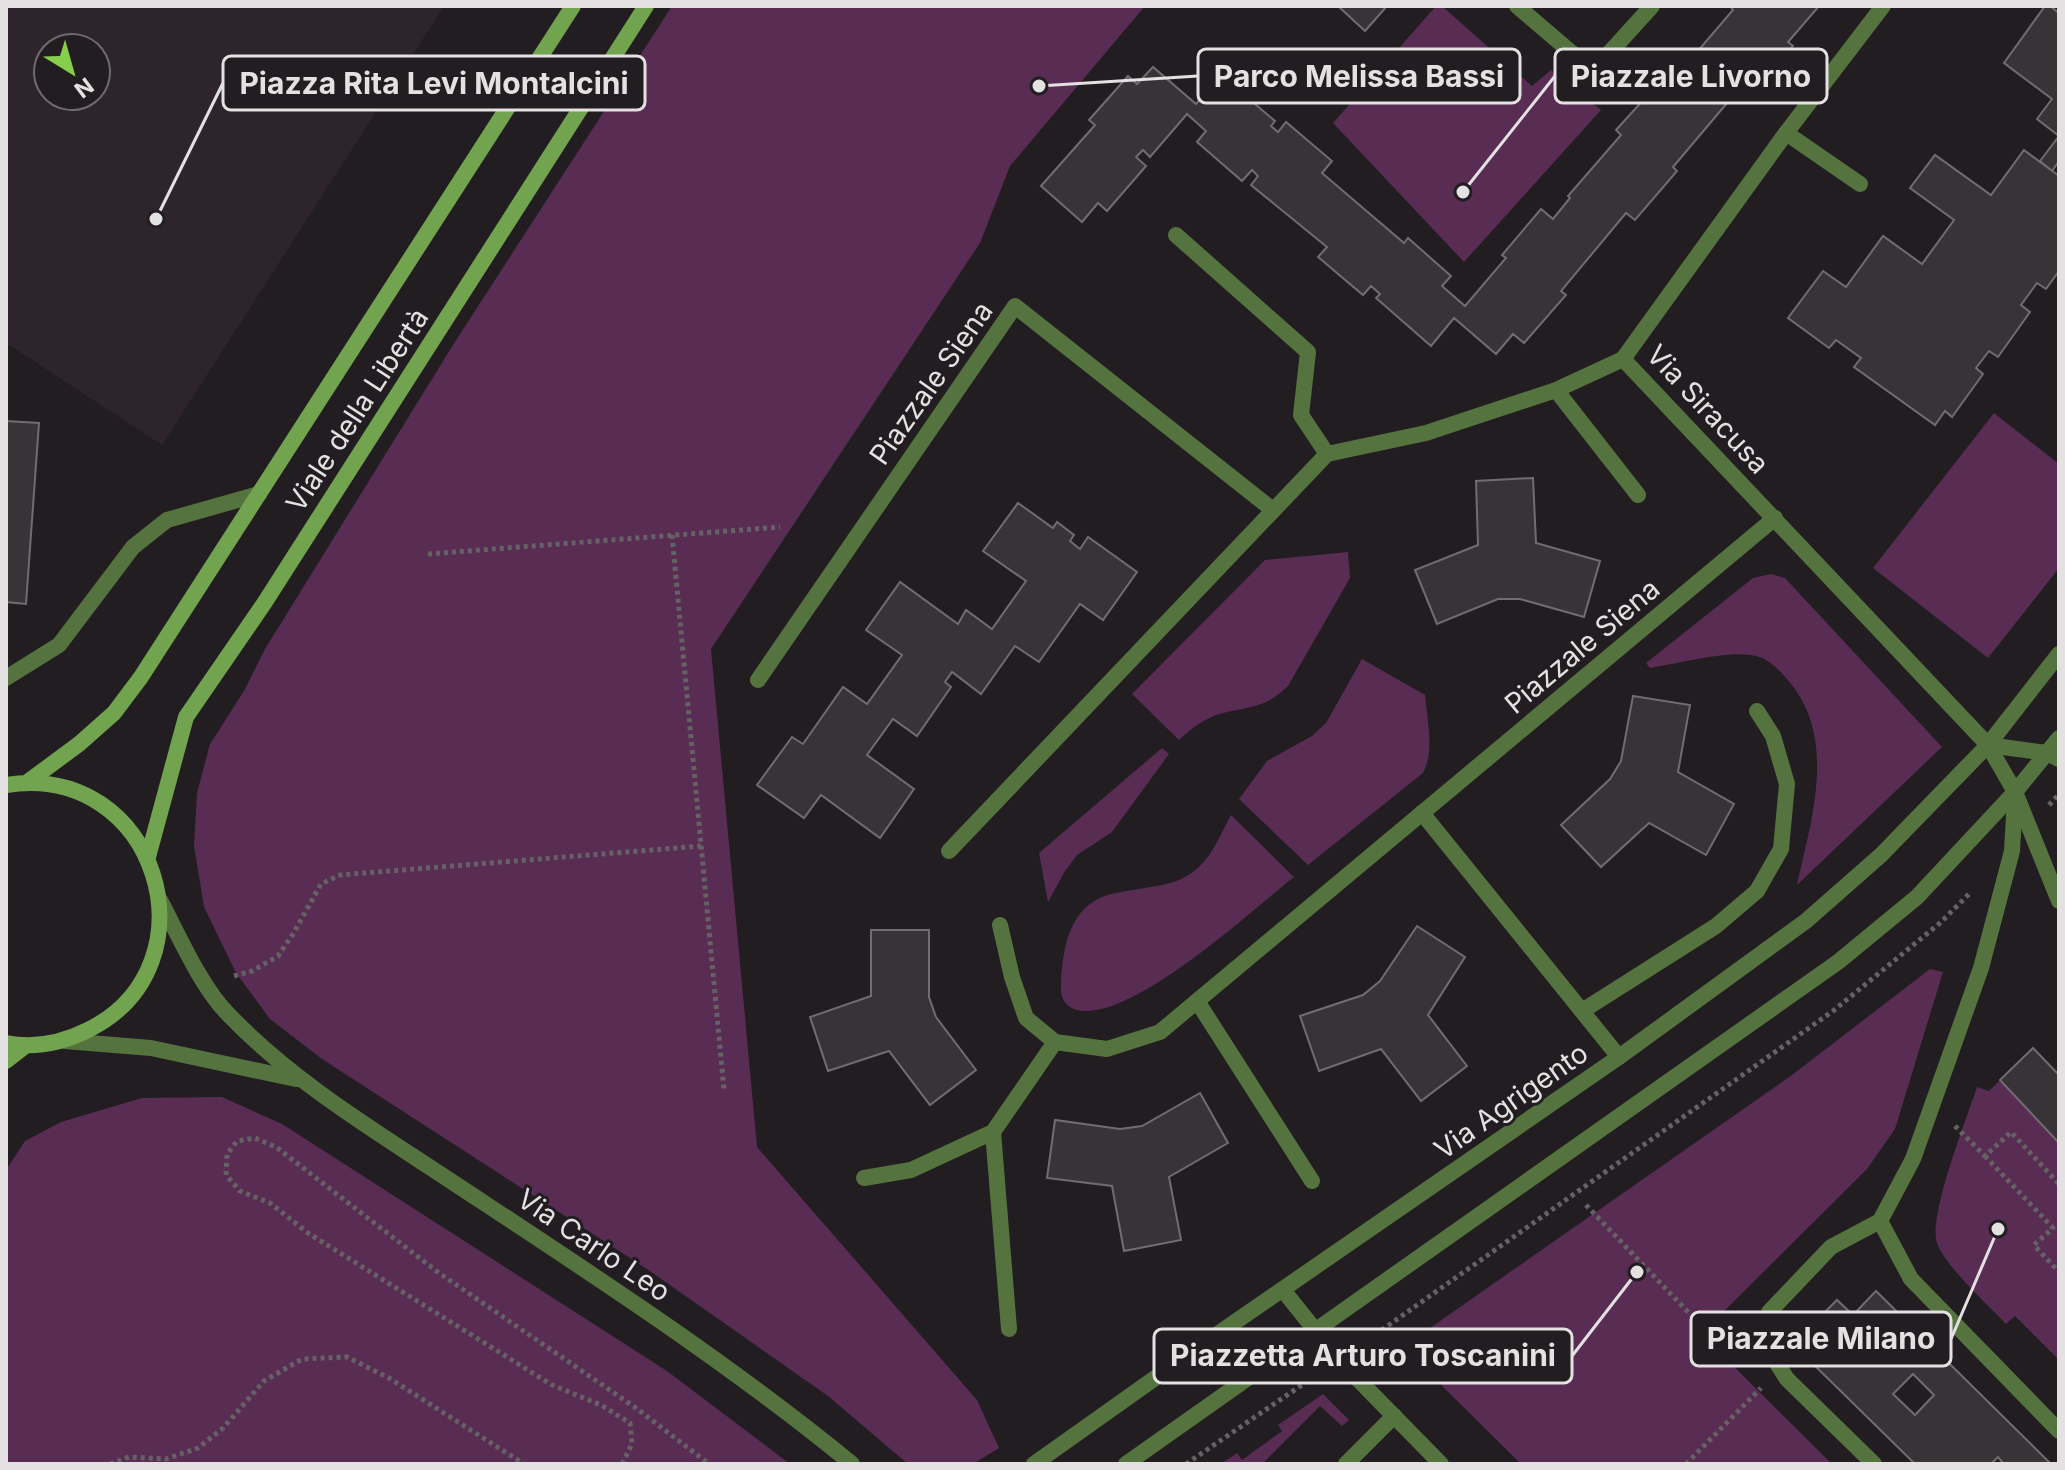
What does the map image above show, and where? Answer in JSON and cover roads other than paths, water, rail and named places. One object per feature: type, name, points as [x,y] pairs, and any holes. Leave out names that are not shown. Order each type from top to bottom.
[{"type":"main road","name":"Viale della Libertà","points":[[29,781],[114,713],[141,677],[573,6]]},
{"type":"main road","name":"Viale della Libertà","points":[[148,857],[186,717],[274,588],[646,6]]},
{"type":"main road","name":"Viale della Libertà","points":[[6,785],[29,781],[66,787],[99,802],[127,826],[148,857],[160,900],[157,945],[138,987],[106,1021],[65,1041],[24,1047],[6,1043]]},
{"type":"main road","name":"Viale della Libertà","points":[[6,1061],[24,1047]]},
{"type":"street","points":[[1517,6],[1593,71],[1652,6]]},
{"type":"street","name":"Via Siracusa","points":[[1883,6],[1786,133],[1623,359],[1988,745]]},
{"type":"street","points":[[1786,133],[1860,184]]},
{"type":"street","points":[[1176,235],[1308,352],[1301,415],[1327,454]]},
{"type":"street","name":"Piazzale Siena","points":[[758,680],[1015,306],[1273,510]]},
{"type":"street","points":[[949,851],[1327,454],[1426,433],[1556,390],[1623,359]]},
{"type":"street","points":[[1556,390],[1638,495]]},
{"type":"street","points":[[6,678],[59,645],[133,547],[167,520],[259,494]]},
{"type":"street","name":"Piazzale Siena","points":[[1055,1042],[1107,1049],[1160,1032],[1775,518]]},
{"type":"street","name":"Via Agrigento","points":[[1034,1464],[1619,1057],[1806,921],[1881,855],[1988,745],[2059,654]]},
{"type":"street","points":[[1582,1011],[1716,926],[1757,891],[1781,849],[1787,784],[1773,736],[1757,711]]},
{"type":"street","points":[[1126,1464],[1838,962],[1917,897],[2053,756],[2059,738]]},
{"type":"street","points":[[1988,745],[2053,756]]},
{"type":"street","points":[[1988,745],[2015,792],[2058,896]]},
{"type":"street","points":[[1874,1464],[1787,1379],[1764,1343],[1769,1312],[1831,1247],[1880,1221],[1913,1159],[1981,968],[2012,851],[2015,792]]},
{"type":"street","points":[[1422,813],[1619,1057]]},
{"type":"street","name":"Via Carlo Leo","points":[[160,900],[197,968],[226,1012],[298,1079],[625,1296],[785,1409],[852,1464]]},
{"type":"street","points":[[864,1178],[911,1170],[993,1132],[1055,1042],[1026,1018],[1012,977],[1000,925]]},
{"type":"street","points":[[1197,1001],[1312,1181]]},
{"type":"street","name":"Via Carlo Leo","points":[[65,1041],[151,1048],[298,1079]]},
{"type":"street","points":[[993,1132],[1009,1329]]},
{"type":"street","points":[[1880,1221],[1911,1279],[2059,1431]]},
{"type":"street","points":[[1283,1290],[1339,1360],[1441,1464]]},
{"type":"street","points":[[1346,1464],[1394,1416]]},
{"type":"place","name":"Parco Melissa Bassi","points":[[1039,86]]},
{"type":"place","name":"Piazzale Livorno","points":[[1463,192]]},
{"type":"place","name":"Piazza Rita Levi Montalcini","points":[[156,219]]},
{"type":"place","name":"Piazzale Milano","points":[[1998,1229]]},
{"type":"place","name":"Piazzetta Arturo Toscanini","points":[[1637,1272]]}]
